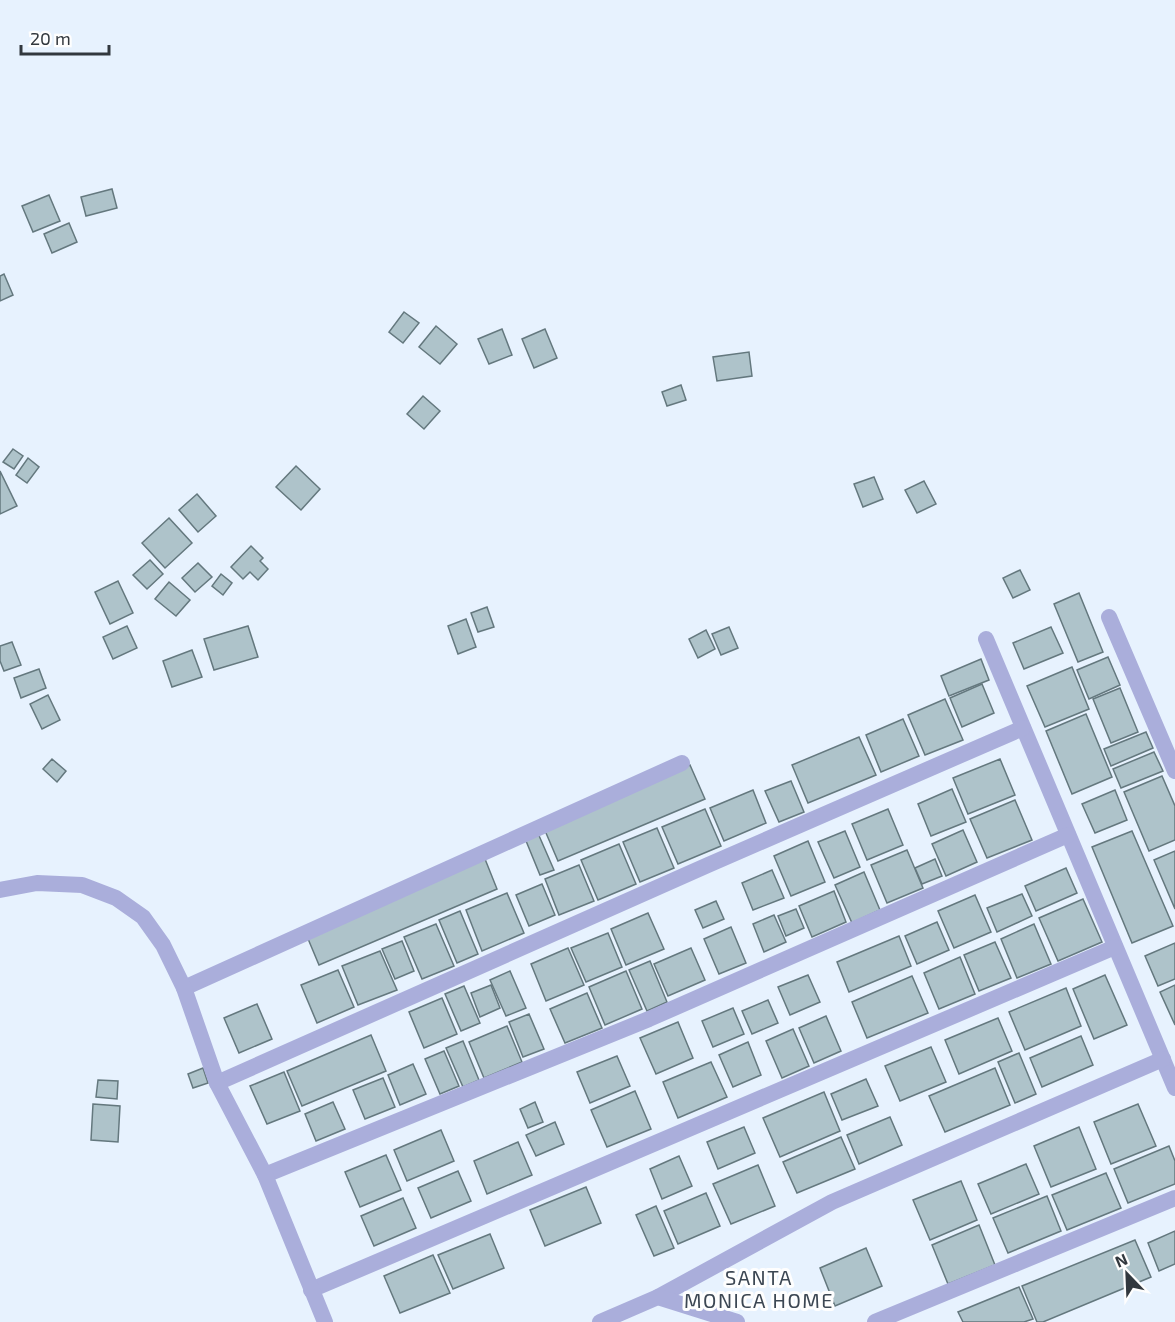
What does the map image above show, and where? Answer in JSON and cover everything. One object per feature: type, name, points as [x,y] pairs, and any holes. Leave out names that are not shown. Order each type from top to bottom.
[{"type":"street","points":[[1109,617],[1175,771]]},
{"type":"street","points":[[986,639],[1175,1088]]},
{"type":"street","points":[[217,1083],[1023,728]]},
{"type":"street","points":[[184,988],[682,763]]},
{"type":"street","points":[[265,1175],[649,1019],[1068,835]]},
{"type":"street","points":[[0,890],[37,883],[82,885],[116,898],[143,916],[163,945],[184,988],[217,1083],[265,1175],[325,1322]]},
{"type":"street","points":[[311,1290],[1115,947]]},
{"type":"street","points":[[600,1322],[658,1298],[832,1202],[1162,1059]]},
{"type":"street","points":[[875,1322],[1175,1198]]},
{"type":"street","points":[[658,1298],[737,1322]]},
{"type":"building","points":[[112,189],[117,208],[86,216],[81,197]]},
{"type":"building","points":[[49,195],[60,221],[33,232],[22,206]]},
{"type":"building","points":[[69,223],[77,242],[52,253],[44,234]]},
{"type":"building","points":[[4,274],[13,295],[0,301],[0,276]]},
{"type":"building","points":[[404,312],[419,323],[403,343],[389,332]]},
{"type":"building","points":[[436,326],[457,344],[440,364],[419,347]]},
{"type":"building","points":[[502,329],[512,355],[489,364],[478,339]]},
{"type":"building","points":[[545,329],[557,358],[534,368],[522,339]]},
{"type":"building","points":[[749,352],[752,376],[717,381],[713,357]]},
{"type":"building","points":[[681,385],[686,400],[667,406],[662,392]]},
{"type":"building","points":[[423,396],[440,411],[424,429],[407,414]]},
{"type":"building","points":[[13,449],[23,456],[14,469],[3,462]]},
{"type":"building","points":[[28,458],[39,467],[27,483],[16,475]]},
{"type":"building","points":[[296,466],[320,489],[301,510],[276,487]]},
{"type":"building","points":[[0,471],[17,506],[0,514]]},
{"type":"building","points":[[874,477],[883,499],[863,507],[854,484]]},
{"type":"building","points":[[924,481],[936,504],[917,513],[905,490]]},
{"type":"building","points":[[197,494],[216,516],[198,532],[179,510]]},
{"type":"building","points":[[169,518],[192,543],[165,568],[142,543]]},
{"type":"building","points":[[251,546],[263,558],[260,561],[268,569],[258,580],[250,572],[243,579],[231,567]]},
{"type":"building","points":[[150,560],[163,574],[147,589],[133,575]]},
{"type":"building","points":[[198,563],[212,577],[195,592],[182,578]]},
{"type":"building","points":[[1020,570],[1030,590],[1013,598],[1003,578]]},
{"type":"building","points":[[221,574],[232,583],[223,595],[212,586]]},
{"type":"building","points":[[118,581],[133,613],[110,624],[95,592]]},
{"type":"building","points":[[169,582],[190,600],[176,616],[155,599]]},
{"type":"building","points":[[1079,593],[1103,652],[1078,662],[1054,604]]},
{"type":"building","points":[[487,607],[494,627],[478,632],[471,613]]},
{"type":"building","points":[[466,619],[476,647],[458,654],[448,626]]},
{"type":"building","points":[[127,626],[137,648],[113,659],[103,637]]},
{"type":"building","points":[[248,626],[258,657],[214,670],[204,639]]},
{"type":"building","points":[[729,627],[738,648],[721,655],[712,634]]},
{"type":"building","points":[[1051,627],[1063,653],[1024,669],[1013,643]]},
{"type":"building","points":[[706,630],[715,649],[698,658],[689,639]]},
{"type":"building","points":[[12,642],[21,665],[4,671],[0,661],[0,646]]},
{"type":"building","points":[[192,650],[202,677],[172,687],[163,661]]},
{"type":"building","points":[[1108,657],[1120,685],[1089,699],[1077,670]]},
{"type":"building","points":[[981,659],[989,680],[949,696],[941,676]]},
{"type":"building","points":[[1072,667],[1089,709],[1045,727],[1027,686]]},
{"type":"building","points":[[39,669],[46,688],[21,698],[14,678]]},
{"type":"building","points":[[982,684],[994,713],[962,727],[950,698]]},
{"type":"building","points":[[1120,688],[1138,732],[1111,743],[1093,699]]},
{"type":"building","points":[[48,695],[60,720],[42,729],[30,704]]},
{"type":"building","points":[[945,699],[963,740],[925,755],[908,715]]},
{"type":"building","points":[[1086,714],[1112,777],[1072,794],[1046,731]]},
{"type":"building","points":[[903,719],[919,756],[881,772],[866,735]]},
{"type":"building","points":[[1146,732],[1153,748],[1111,766],[1104,749]]},
{"type":"building","points":[[859,737],[876,775],[808,803],[792,765]]},
{"type":"building","points":[[1154,752],[1163,771],[1121,788],[1113,769]]},
{"type":"building","points":[[52,759],[66,771],[57,782],[43,769]]},
{"type":"building","points":[[1000,759],[1015,795],[968,814],[953,778]]},
{"type":"building","points":[[690,765],[705,799],[558,861],[543,826]]},
{"type":"building","points":[[1162,776],[1175,806],[1175,840],[1149,851],[1124,792]]},
{"type":"building","points":[[791,781],[804,812],[779,822],[765,791]]},
{"type":"building","points":[[952,789],[966,822],[931,836],[918,804]]},
{"type":"building","points":[[753,790],[766,823],[724,841],[710,808]]},
{"type":"building","points":[[1115,790],[1127,820],[1095,833],[1082,804]]},
{"type":"building","points":[[1015,800],[1032,840],[987,858],[970,819]]},
{"type":"building","points":[[705,809],[721,846],[678,864],[662,827]]},
{"type":"building","points":[[888,809],[903,845],[867,860],[852,824]]},
{"type":"building","points":[[657,828],[674,868],[640,882],[623,842]]},
{"type":"building","points":[[963,830],[977,862],[946,876],[932,844]]},
{"type":"building","points":[[537,831],[554,870],[540,875],[524,836]]},
{"type":"building","points":[[845,831],[860,867],[834,878],[818,842]]},
{"type":"building","points":[[1132,831],[1173,926],[1132,943],[1092,847]]},
{"type":"building","points":[[808,841],[825,882],[791,896],[774,856]]},
{"type":"building","points":[[619,844],[636,884],[598,900],[581,860]]},
{"type":"building","points":[[907,850],[923,888],[887,903],[871,865]]},
{"type":"building","points":[[1175,851],[1175,909],[1154,860]]},
{"type":"building","points":[[485,859],[497,889],[319,965],[306,934]]},
{"type":"building","points":[[935,859],[942,876],[922,884],[915,868]]},
{"type":"building","points":[[579,865],[594,901],[559,915],[545,879]]},
{"type":"building","points":[[1066,868],[1077,893],[1036,911],[1025,886]]},
{"type":"building","points":[[772,870],[784,898],[753,910],[742,883]]},
{"type":"building","points":[[864,872],[880,910],[852,923],[835,885]]},
{"type":"building","points":[[542,884],[555,915],[529,926],[516,895]]},
{"type":"building","points":[[834,891],[846,922],[812,937],[799,906]]},
{"type":"building","points":[[507,893],[524,933],[482,951],[466,910]]},
{"type":"building","points":[[1022,894],[1032,916],[997,932],[987,908]]},
{"type":"building","points":[[975,895],[991,932],[954,948],[938,911]]},
{"type":"building","points":[[1083,899],[1102,942],[1058,961],[1039,918]]},
{"type":"building","points":[[716,901],[724,919],[703,928],[695,910]]},
{"type":"building","points":[[796,909],[804,928],[786,936],[778,916]]},
{"type":"building","points":[[460,911],[478,954],[457,963],[439,920]]},
{"type":"building","points":[[648,913],[664,949],[626,965],[611,929]]},
{"type":"building","points":[[774,915],[786,942],[764,952],[753,924]]},
{"type":"building","points":[[937,922],[949,950],[917,964],[905,936]]},
{"type":"building","points":[[436,924],[454,966],[422,979],[404,937]]},
{"type":"building","points":[[1034,924],[1051,964],[1017,978],[1001,939]]},
{"type":"building","points":[[731,927],[746,963],[719,974],[704,939]]},
{"type":"building","points":[[608,933],[622,967],[586,982],[571,948]]},
{"type":"building","points":[[899,936],[911,966],[849,992],[837,962]]},
{"type":"building","points":[[402,941],[414,971],[395,979],[382,949]]},
{"type":"building","points":[[995,942],[1011,978],[979,991],[964,955]]},
{"type":"building","points":[[1175,943],[1175,979],[1158,986],[1145,956]]},
{"type":"building","points":[[568,948],[584,985],[546,1001],[531,964]]},
{"type":"building","points":[[691,948],[705,980],[668,996],[654,964]]},
{"type":"building","points":[[380,951],[397,990],[358,1005],[342,966]]},
{"type":"building","points":[[960,957],[975,994],[939,1009],[924,973]]},
{"type":"building","points":[[650,961],[667,1002],[647,1011],[629,970]]},
{"type":"building","points":[[338,970],[354,1007],[317,1023],[301,985]]},
{"type":"building","points":[[510,971],[526,1008],[506,1016],[490,980]]},
{"type":"building","points":[[626,971],[642,1009],[605,1025],[589,987]]},
{"type":"building","points":[[808,975],[820,1002],[790,1015],[778,987]]},
{"type":"building","points":[[1105,975],[1127,1025],[1094,1039],[1073,989]]},
{"type":"building","points":[[912,976],[928,1013],[867,1038],[852,1002]]},
{"type":"building","points":[[491,985],[500,1008],[480,1017],[471,993]]},
{"type":"building","points":[[1175,985],[1175,1025],[1160,992]]},
{"type":"building","points":[[464,986],[480,1023],[461,1031],[445,994]]},
{"type":"building","points":[[1066,988],[1081,1026],[1025,1050],[1009,1012]]},
{"type":"building","points":[[587,993],[602,1028],[565,1043],[550,1009]]},
{"type":"building","points":[[442,998],[457,1034],[424,1048],[409,1012]]},
{"type":"building","points":[[768,1000],[778,1023],[752,1034],[742,1011]]},
{"type":"building","points":[[257,1004],[272,1039],[239,1053],[224,1018]]},
{"type":"building","points":[[733,1008],[744,1034],[713,1047],[702,1021]]},
{"type":"building","points":[[529,1014],[544,1049],[523,1057],[509,1022]]},
{"type":"building","points":[[826,1016],[841,1051],[814,1063],[799,1028]]},
{"type":"building","points":[[998,1018],[1012,1051],[959,1074],[945,1040]]},
{"type":"building","points":[[678,1022],[693,1058],[656,1074],[640,1038]]},
{"type":"building","points":[[507,1026],[522,1062],[484,1078],[469,1042]]},
{"type":"building","points":[[793,1029],[809,1066],[782,1078],[766,1041]]},
{"type":"building","points":[[371,1035],[386,1071],[302,1106],[287,1071]]},
{"type":"building","points":[[1081,1036],[1093,1065],[1042,1087],[1030,1058]]},
{"type":"building","points":[[463,1041],[479,1080],[463,1087],[446,1048]]},
{"type":"building","points":[[748,1042],[761,1075],[733,1087],[719,1055]]},
{"type":"building","points":[[931,1047],[946,1082],[900,1101],[885,1066]]},
{"type":"building","points":[[444,1051],[459,1086],[440,1094],[425,1059]]},
{"type":"building","points":[[1019,1053],[1036,1094],[1015,1103],[998,1062]]},
{"type":"building","points":[[617,1056],[630,1086],[590,1103],[577,1072]]},
{"type":"building","points":[[711,1062],[727,1097],[678,1118],[663,1082]]},
{"type":"building","points":[[413,1064],[426,1094],[400,1105],[388,1075]]},
{"type":"building","points":[[203,1068],[208,1083],[193,1088],[188,1074]]},
{"type":"building","points":[[995,1068],[1010,1105],[945,1132],[929,1096]]},
{"type":"building","points":[[284,1072],[300,1111],[267,1124],[250,1086]]},
{"type":"building","points":[[383,1078],[395,1107],[365,1119],[353,1090]]},
{"type":"building","points":[[866,1079],[878,1106],[842,1120],[831,1094]]},
{"type":"building","points":[[98,1080],[118,1081],[117,1099],[96,1097]]},
{"type":"building","points":[[635,1091],[651,1129],[607,1147],[591,1110]]},
{"type":"building","points":[[824,1092],[840,1131],[780,1157],[763,1118]]},
{"type":"building","points":[[333,1102],[345,1129],[316,1141],[305,1114]]},
{"type":"building","points":[[535,1102],[543,1122],[528,1128],[520,1109]]},
{"type":"building","points":[[93,1104],[120,1106],[118,1142],[91,1140]]},
{"type":"building","points":[[1138,1104],[1156,1146],[1111,1164],[1094,1122]]},
{"type":"building","points":[[890,1117],[902,1145],[859,1164],[847,1135]]},
{"type":"building","points":[[555,1122],[564,1144],[536,1156],[526,1135]]},
{"type":"building","points":[[744,1127],[755,1153],[718,1169],[707,1142]]},
{"type":"building","points":[[1079,1127],[1096,1169],[1051,1187],[1034,1146]]},
{"type":"building","points":[[441,1130],[454,1161],[407,1181],[394,1150]]},
{"type":"building","points":[[841,1137],[855,1169],[797,1193],[783,1162]]},
{"type":"building","points":[[518,1142],[532,1175],[487,1194],[474,1161]]},
{"type":"building","points":[[1169,1146],[1175,1161],[1175,1184],[1128,1203],[1114,1169]]},
{"type":"building","points":[[386,1155],[401,1190],[360,1207],[345,1172]]},
{"type":"building","points":[[679,1156],[692,1186],[662,1199],[650,1169]]},
{"type":"building","points":[[1026,1164],[1039,1194],[991,1214],[978,1184]]},
{"type":"building","points":[[758,1165],[775,1206],[731,1224],[713,1184]]},
{"type":"building","points":[[458,1171],[471,1201],[431,1218],[418,1188]]},
{"type":"building","points":[[1106,1173],[1121,1208],[1067,1230],[1052,1195]]},
{"type":"building","points":[[961,1181],[977,1220],[930,1240],[913,1200]]},
{"type":"building","points":[[586,1187],[601,1223],[545,1246],[530,1210]]},
{"type":"building","points":[[706,1193],[720,1226],[678,1244],[664,1211]]},
{"type":"building","points":[[1047,1196],[1061,1231],[1008,1253],[993,1218]]},
{"type":"building","points":[[403,1198],[416,1228],[374,1246],[361,1216]]},
{"type":"building","points":[[656,1206],[674,1248],[654,1256],[636,1215]]},
{"type":"building","points":[[979,1225],[995,1265],[948,1284],[932,1245]]},
{"type":"building","points":[[1175,1231],[1175,1264],[1159,1271],[1148,1243]]},
{"type":"building","points":[[490,1234],[504,1268],[453,1289],[438,1255]]},
{"type":"building","points":[[1135,1240],[1151,1277],[1043,1322],[1037,1322],[1022,1286]]},
{"type":"building","points":[[866,1248],[882,1286],[835,1306],[820,1268]]},
{"type":"building","points":[[433,1255],[450,1293],[400,1313],[384,1276]]},
{"type":"building","points":[[1019,1287],[1033,1319],[1024,1322],[963,1322],[958,1312]]},
{"type":"district","name":"SANTA MONICA HOME","points":[[759,1290]]}]
